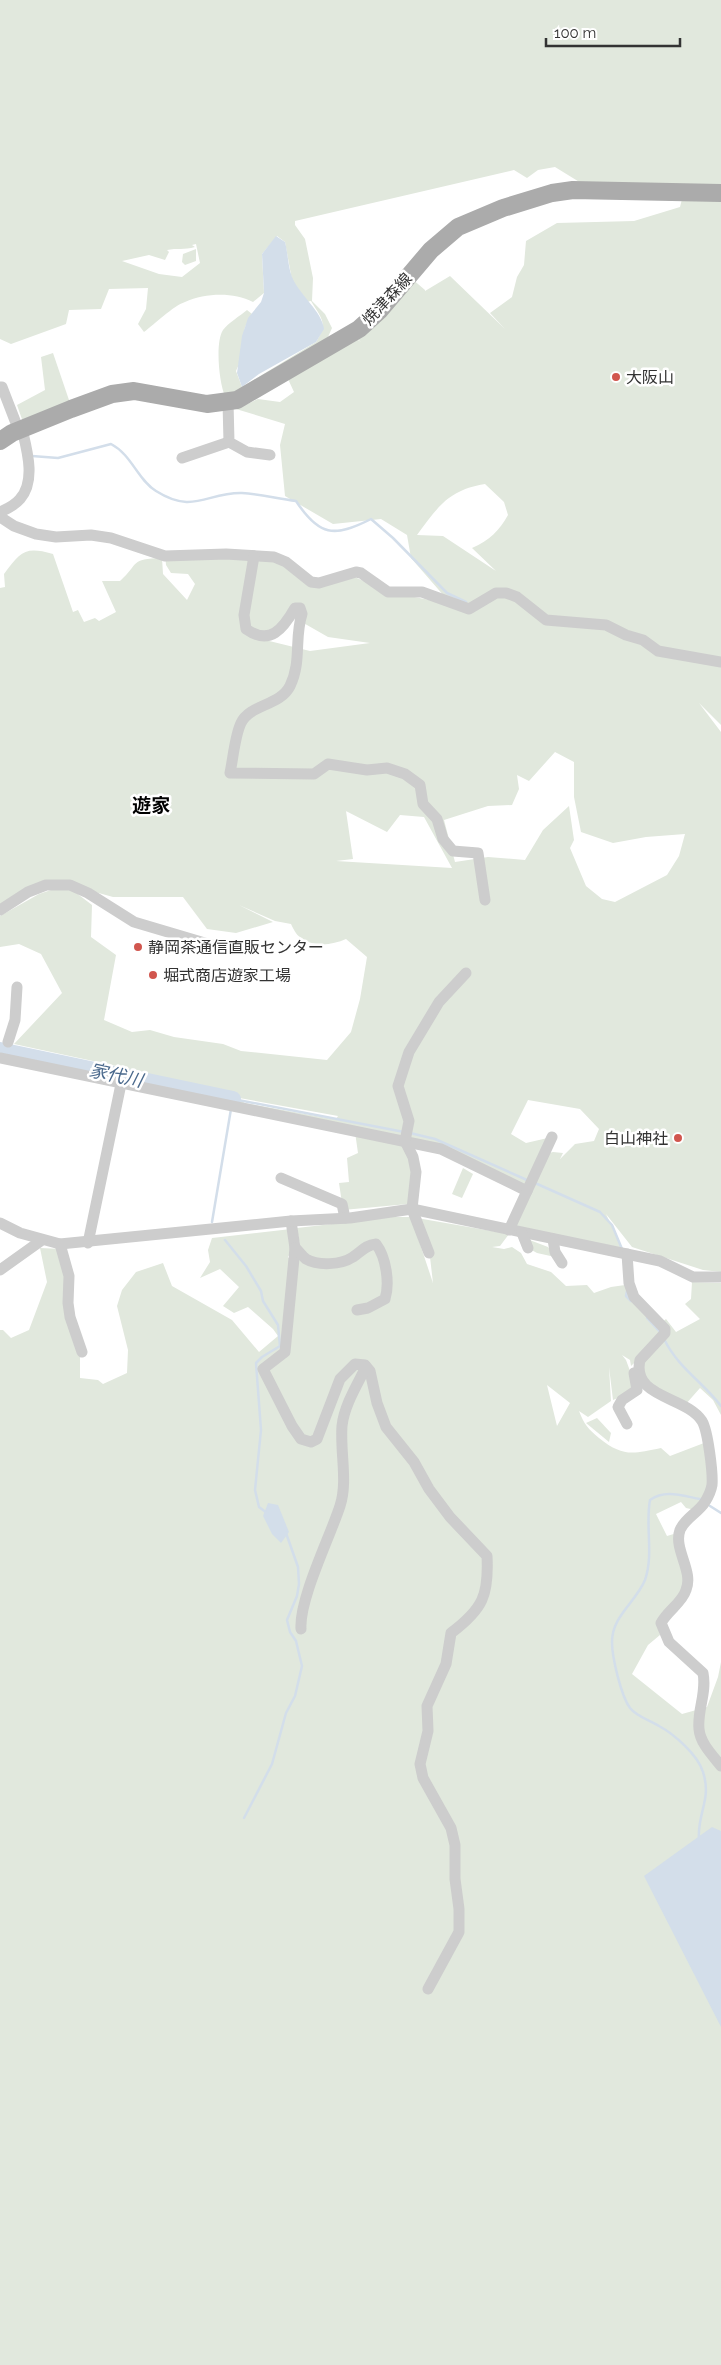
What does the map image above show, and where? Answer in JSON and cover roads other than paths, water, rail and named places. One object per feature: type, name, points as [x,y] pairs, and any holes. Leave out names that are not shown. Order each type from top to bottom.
[{"type":"main road","name":"焼津森線","points":[[0,441],[21,430],[112,394],[134,391],[207,404],[237,400],[359,329],[380,310],[431,250],[458,227],[474,219],[552,193],[573,190],[721,193]]},
{"type":"street","points":[[0,388],[2,387],[21,430],[29,458],[28,478],[24,492],[14,504],[0,512]]},
{"type":"street","points":[[228,402],[229,442]]},
{"type":"street","points":[[182,458],[229,442],[248,452],[270,455]]},
{"type":"street","points":[[0,517],[14,526],[36,534],[56,537],[91,534],[111,538],[165,556],[226,554],[274,557],[286,562],[310,582],[319,583],[356,572],[361,573],[388,592],[422,592],[469,609],[496,592],[506,593],[517,597],[546,620],[606,625],[626,636],[643,640],[658,651],[721,662]]},
{"type":"street","points":[[254,556],[244,615],[246,630],[256,636],[268,638],[278,632],[295,608],[300,608],[302,614],[298,663],[289,688],[278,700],[250,714],[241,723],[230,772],[314,774],[328,764],[367,770],[387,768],[405,774],[420,785],[423,804],[437,819],[443,839],[452,851],[478,853],[485,900]]},
{"type":"street","points":[[0,910],[28,892],[46,886],[70,885],[88,893],[134,922],[225,949]]},
{"type":"street","points":[[428,1253],[412,1209],[416,1172],[406,1135],[409,1121],[398,1086],[409,1052],[439,1002],[466,974]]},
{"type":"street","points":[[8,1042],[15,1020],[17,988]]},
{"type":"street","points":[[0,1058],[232,1106],[406,1135],[530,1186]]},
{"type":"street","points":[[88,1243],[121,1084]]},
{"type":"street","points":[[509,1230],[552,1137]]},
{"type":"street","points":[[281,1178],[342,1204],[346,1218]]},
{"type":"street","points":[[0,1223],[20,1233],[60,1244],[88,1243],[346,1218],[412,1209],[660,1261],[693,1276],[721,1277]]},
{"type":"street","points":[[291,1222],[295,1248],[285,1352],[263,1369],[292,1426],[302,1439],[311,1442],[317,1439],[340,1379],[355,1364],[366,1367],[370,1371],[377,1403],[386,1427],[414,1462],[450,1517],[487,1556],[488,1581],[481,1605],[470,1618],[451,1632],[446,1664],[427,1706],[428,1731],[420,1764],[423,1778],[451,1828],[456,1845],[455,1879],[459,1909],[458,1932],[428,1989]]},
{"type":"street","points":[[522,1233],[528,1248]]},
{"type":"street","points":[[553,1239],[555,1252],[562,1263]]},
{"type":"street","points":[[0,1270],[42,1240]]},
{"type":"street","points":[[60,1244],[69,1276],[68,1302],[70,1317],[82,1352]]},
{"type":"street","points":[[295,1248],[304,1258],[312,1262],[341,1263],[352,1258],[368,1244],[376,1244],[382,1252],[387,1291],[385,1299],[376,1305],[357,1310]]},
{"type":"street","points":[[623,1253],[630,1290],[665,1329],[661,1337],[633,1369],[638,1386],[636,1390],[622,1400],[618,1407],[627,1424]]},
{"type":"street","points":[[640,1360],[640,1376],[644,1383],[654,1391],[692,1411],[702,1422],[705,1432],[712,1483],[710,1492],[705,1503],[686,1520],[680,1531],[679,1543],[688,1581],[682,1598],[662,1623],[668,1642],[702,1673],[704,1694],[698,1728],[702,1739],[721,1766]]},
{"type":"street","points":[[301,1629],[300,1621],[308,1594],[341,1504],[342,1424],[353,1394],[366,1367]]},
{"type":"waterway","points":[[32,456],[58,458],[111,444],[124,454],[149,486],[169,498],[191,502],[242,493],[296,501],[304,513],[320,527],[337,531],[371,519],[393,538],[447,593],[466,602]]},
{"type":"waterway","name":"家代川","points":[[0,1050],[233,1099]]},
{"type":"waterway","points":[[233,1102],[233,1099],[404,1132]]},
{"type":"waterway","points":[[212,1222],[231,1109]]},
{"type":"waterway","points":[[410,1133],[435,1139],[527,1180]]},
{"type":"waterway","points":[[535,1183],[600,1212],[612,1225],[622,1249]]},
{"type":"waterway","points":[[225,1240],[246,1266],[261,1291],[263,1301],[278,1325],[280,1346],[256,1363],[261,1430],[255,1490],[259,1507],[267,1513]]},
{"type":"waterway","points":[[627,1291],[626,1296],[631,1301]]},
{"type":"waterway","points":[[647,1318],[660,1332]]},
{"type":"waterway","points":[[664,1339],[677,1359],[721,1406]]},
{"type":"waterway","points":[[699,1839],[706,1791],[700,1765],[691,1752],[678,1740],[665,1730],[636,1714],[630,1708],[623,1695],[612,1642],[616,1624],[641,1588],[648,1570],[650,1500],[668,1494],[700,1499]]},
{"type":"waterway","points":[[710,1506],[721,1513]]},
{"type":"waterway","points":[[244,1818],[272,1764],[286,1713],[295,1696],[302,1666],[296,1641],[290,1632],[287,1620],[297,1596],[299,1584],[298,1567],[286,1533]]},
{"type":"place","name":"大阪山","points":[[616,377]]},
{"type":"place","name":"静岡茶通信直販センター","points":[[138,947]]},
{"type":"place","name":"堀式商店遊家工場","points":[[153,975]]},
{"type":"place","name":"白山神社","points":[[678,1138]]},
{"type":"district","name":"遊家","points":[[151,805]]}]
